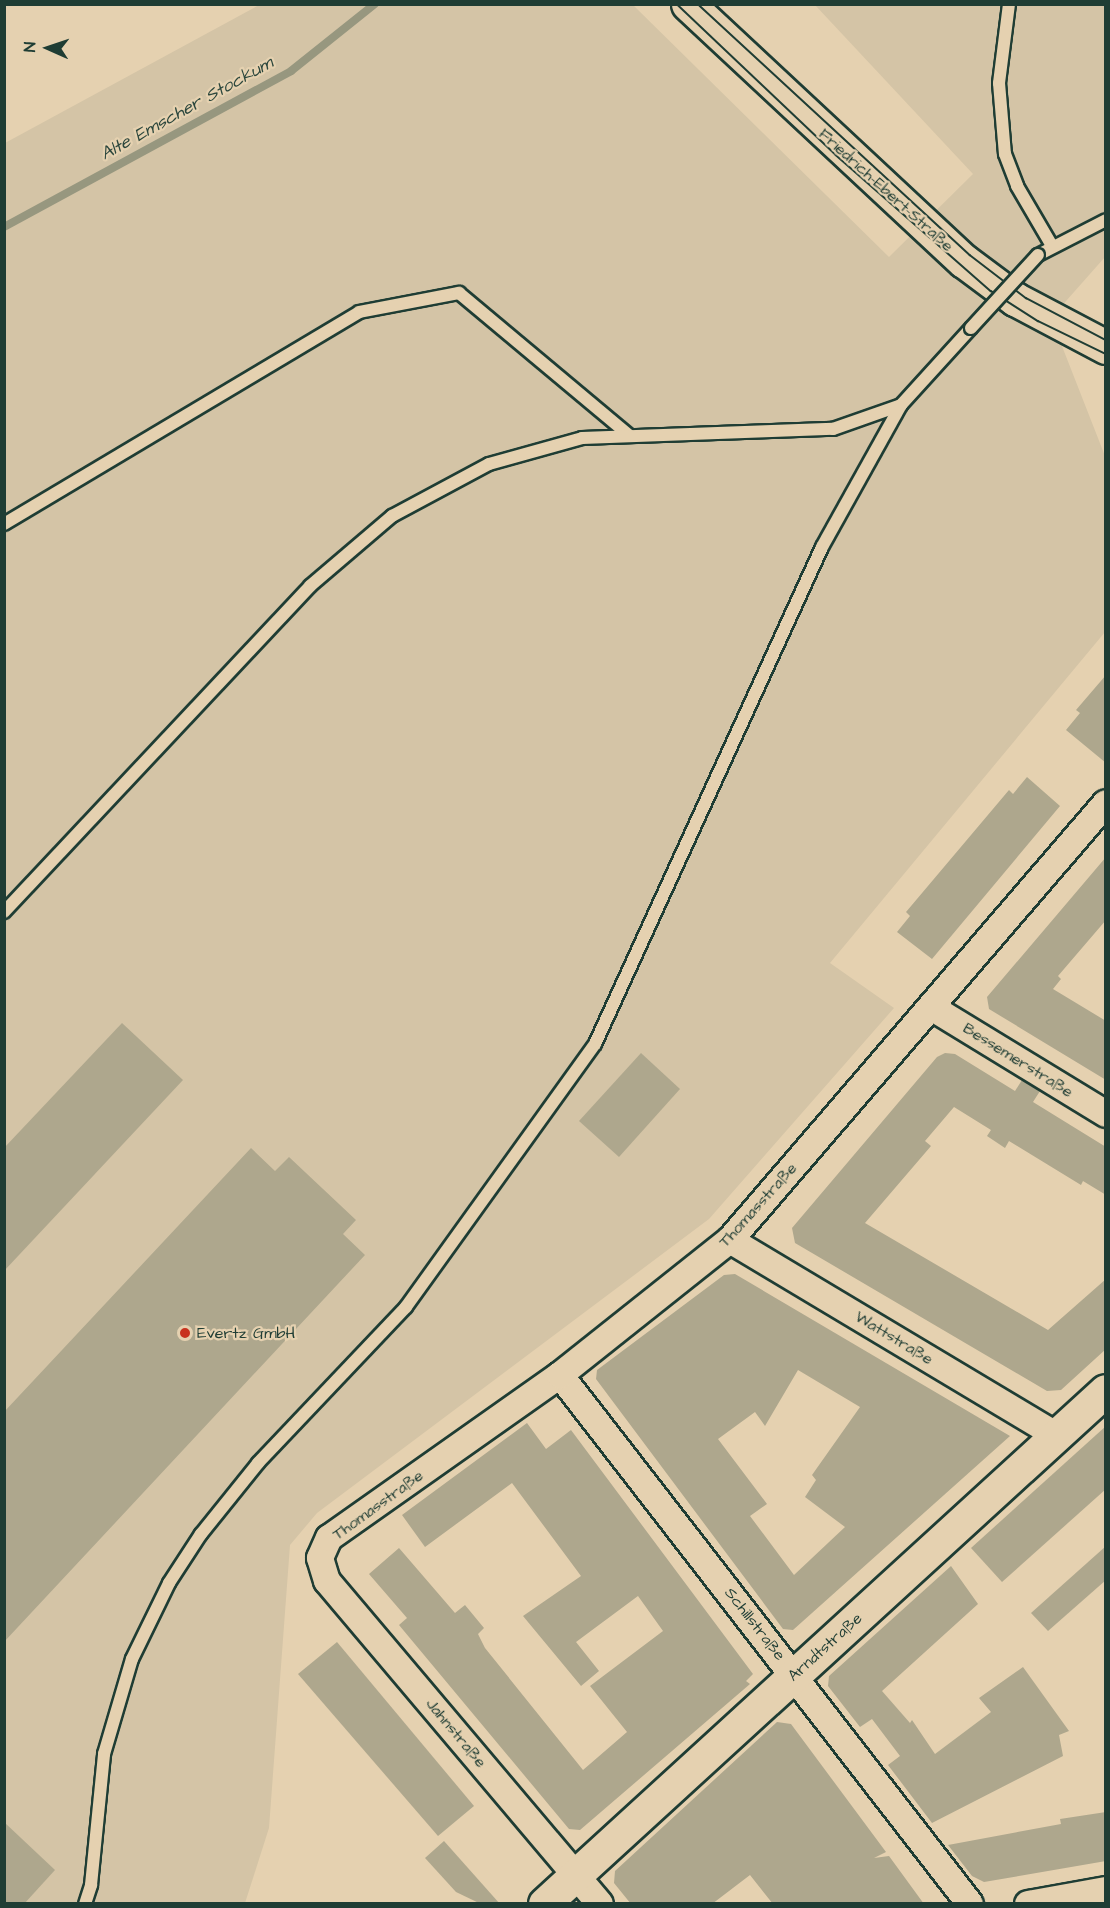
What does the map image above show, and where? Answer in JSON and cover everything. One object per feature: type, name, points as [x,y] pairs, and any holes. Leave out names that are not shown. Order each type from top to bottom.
[{"type":"main road","name":"Friedrich-Ebert-Straße","points":[[688,4],[964,261],[1015,299],[1106,347]]},
{"type":"street","name":"Thomasstraße","points":[[320,1558],[329,1538],[560,1375],[730,1240],[1106,803]]},
{"type":"street","name":"Bessemerstraße","points":[[931,1007],[1106,1114]]},
{"type":"street","name":"Wattstraße","points":[[730,1240],[1058,1436]]},
{"type":"street","name":"Schillstraße","points":[[560,1375],[795,1675],[970,1904]]},
{"type":"street","name":"Arndtstraße","points":[[545,1904],[575,1874],[1106,1391]]},
{"type":"street","name":"Jahnstraße","points":[[320,1558],[327,1581],[600,1904]]},
{"type":"street","points":[[1028,1904],[1106,1890]]},
{"type":"lane","points":[[1009,4],[999,83],[1005,154],[1017,186],[1052,246]]},
{"type":"lane","points":[[85,1904],[91,1886],[104,1754],[132,1659],[169,1583],[201,1534],[258,1463],[406,1307],[595,1044],[822,547],[901,405],[1038,255],[1106,220]]},
{"type":"lane","points":[[4,524],[359,312],[459,293],[629,435]]},
{"type":"lane","points":[[4,912],[310,586],[392,516],[489,464],[582,438],[629,435],[702,436],[833,429],[901,405]]},
{"type":"shaded area","points":[[259,5],[633,5],[889,257],[973,174],[815,5],[1105,5],[1105,257],[1051,318],[1105,456],[1105,632],[830,963],[894,1008],[709,1219],[317,1513],[290,1545],[269,1828],[245,1903],[5,1904],[5,143]]},
{"type":"building","points":[[1106,675],[1106,763],[1066,730],[1080,713],[1076,710]]},
{"type":"building","points":[[1027,777],[1060,806],[932,959],[897,932],[910,916],[906,912],[1009,790],[1013,794]]},
{"type":"building","points":[[1106,857],[1106,920],[1058,976],[1061,979],[1053,989],[1106,1021],[1106,1080],[989,1009],[987,997]]},
{"type":"building","points":[[122,1023],[183,1080],[4,1271],[4,1148]]},
{"type":"building","points":[[641,1053],[680,1089],[619,1157],[579,1121]]},
{"type":"building","points":[[945,1053],[955,1054],[1015,1091],[1022,1080],[1040,1091],[1033,1102],[1106,1147],[1106,1195],[1083,1181],[1081,1185],[1009,1141],[1005,1148],[987,1136],[991,1130],[954,1107],[925,1141],[931,1146],[865,1223],[1048,1330],[1106,1279],[1106,1349],[1061,1390],[1047,1391],[795,1243],[792,1228],[937,1057]]},
{"type":"building","name":"Evertz GmbH","points":[[251,1148],[275,1171],[289,1157],[356,1220],[343,1234],[365,1255],[4,1642],[4,1412]]},
{"type":"building","points":[[735,1274],[1010,1436],[793,1630],[783,1629],[596,1379],[597,1370],[724,1275]],"holes":[[[798,1370],[860,1407],[812,1475],[816,1480],[805,1497],[845,1527],[794,1575],[750,1516],[767,1504],[718,1439],[755,1412],[765,1426]]]},
{"type":"building","points":[[527,1423],[546,1449],[571,1430],[753,1674],[746,1681],[750,1684],[580,1830],[569,1829],[399,1625],[407,1618],[369,1574],[399,1548],[455,1613],[465,1605],[484,1628],[478,1634],[485,1648],[583,1770],[627,1732],[590,1686],[663,1631],[638,1596],[576,1642],[599,1671],[581,1686],[523,1616],[581,1576],[512,1483],[425,1547],[402,1515]]},
{"type":"building","points":[[1106,1426],[1106,1489],[1002,1582],[971,1548]]},
{"type":"building","points":[[1106,1546],[1106,1580],[1048,1631],[1031,1613]]},
{"type":"building","points":[[951,1566],[978,1604],[882,1691],[910,1723],[912,1720],[935,1754],[991,1712],[979,1698],[1023,1667],[1069,1731],[1059,1735],[1063,1756],[932,1823],[888,1765],[900,1756],[872,1719],[860,1727],[828,1686],[829,1676]]},
{"type":"building","points":[[337,1642],[474,1806],[438,1836],[298,1674]]},
{"type":"building","points":[[777,1722],[791,1724],[886,1852],[874,1858],[889,1856],[924,1904],[773,1904],[750,1875],[712,1904],[631,1904],[614,1883],[615,1871]]},
{"type":"building","points":[[1106,1812],[1106,1861],[984,1882],[972,1876],[948,1845],[1061,1824],[1060,1819]]},
{"type":"building","points":[[4,1822],[55,1870],[24,1904],[4,1904]]},
{"type":"building","points":[[444,1841],[500,1904],[481,1904],[456,1892],[425,1858]]},
{"type":"waterway","name":"Alte Emscher Stockum","points":[[4,227],[291,71],[375,4]]},
{"type":"tram line","points":[[677,4],[836,155],[991,291],[1038,321],[1106,354]]},
{"type":"tram line","points":[[698,4],[970,255],[1026,298],[1106,340]]},
{"type":"place","name":"Evertz GmbH","points":[[185,1333]]}]
